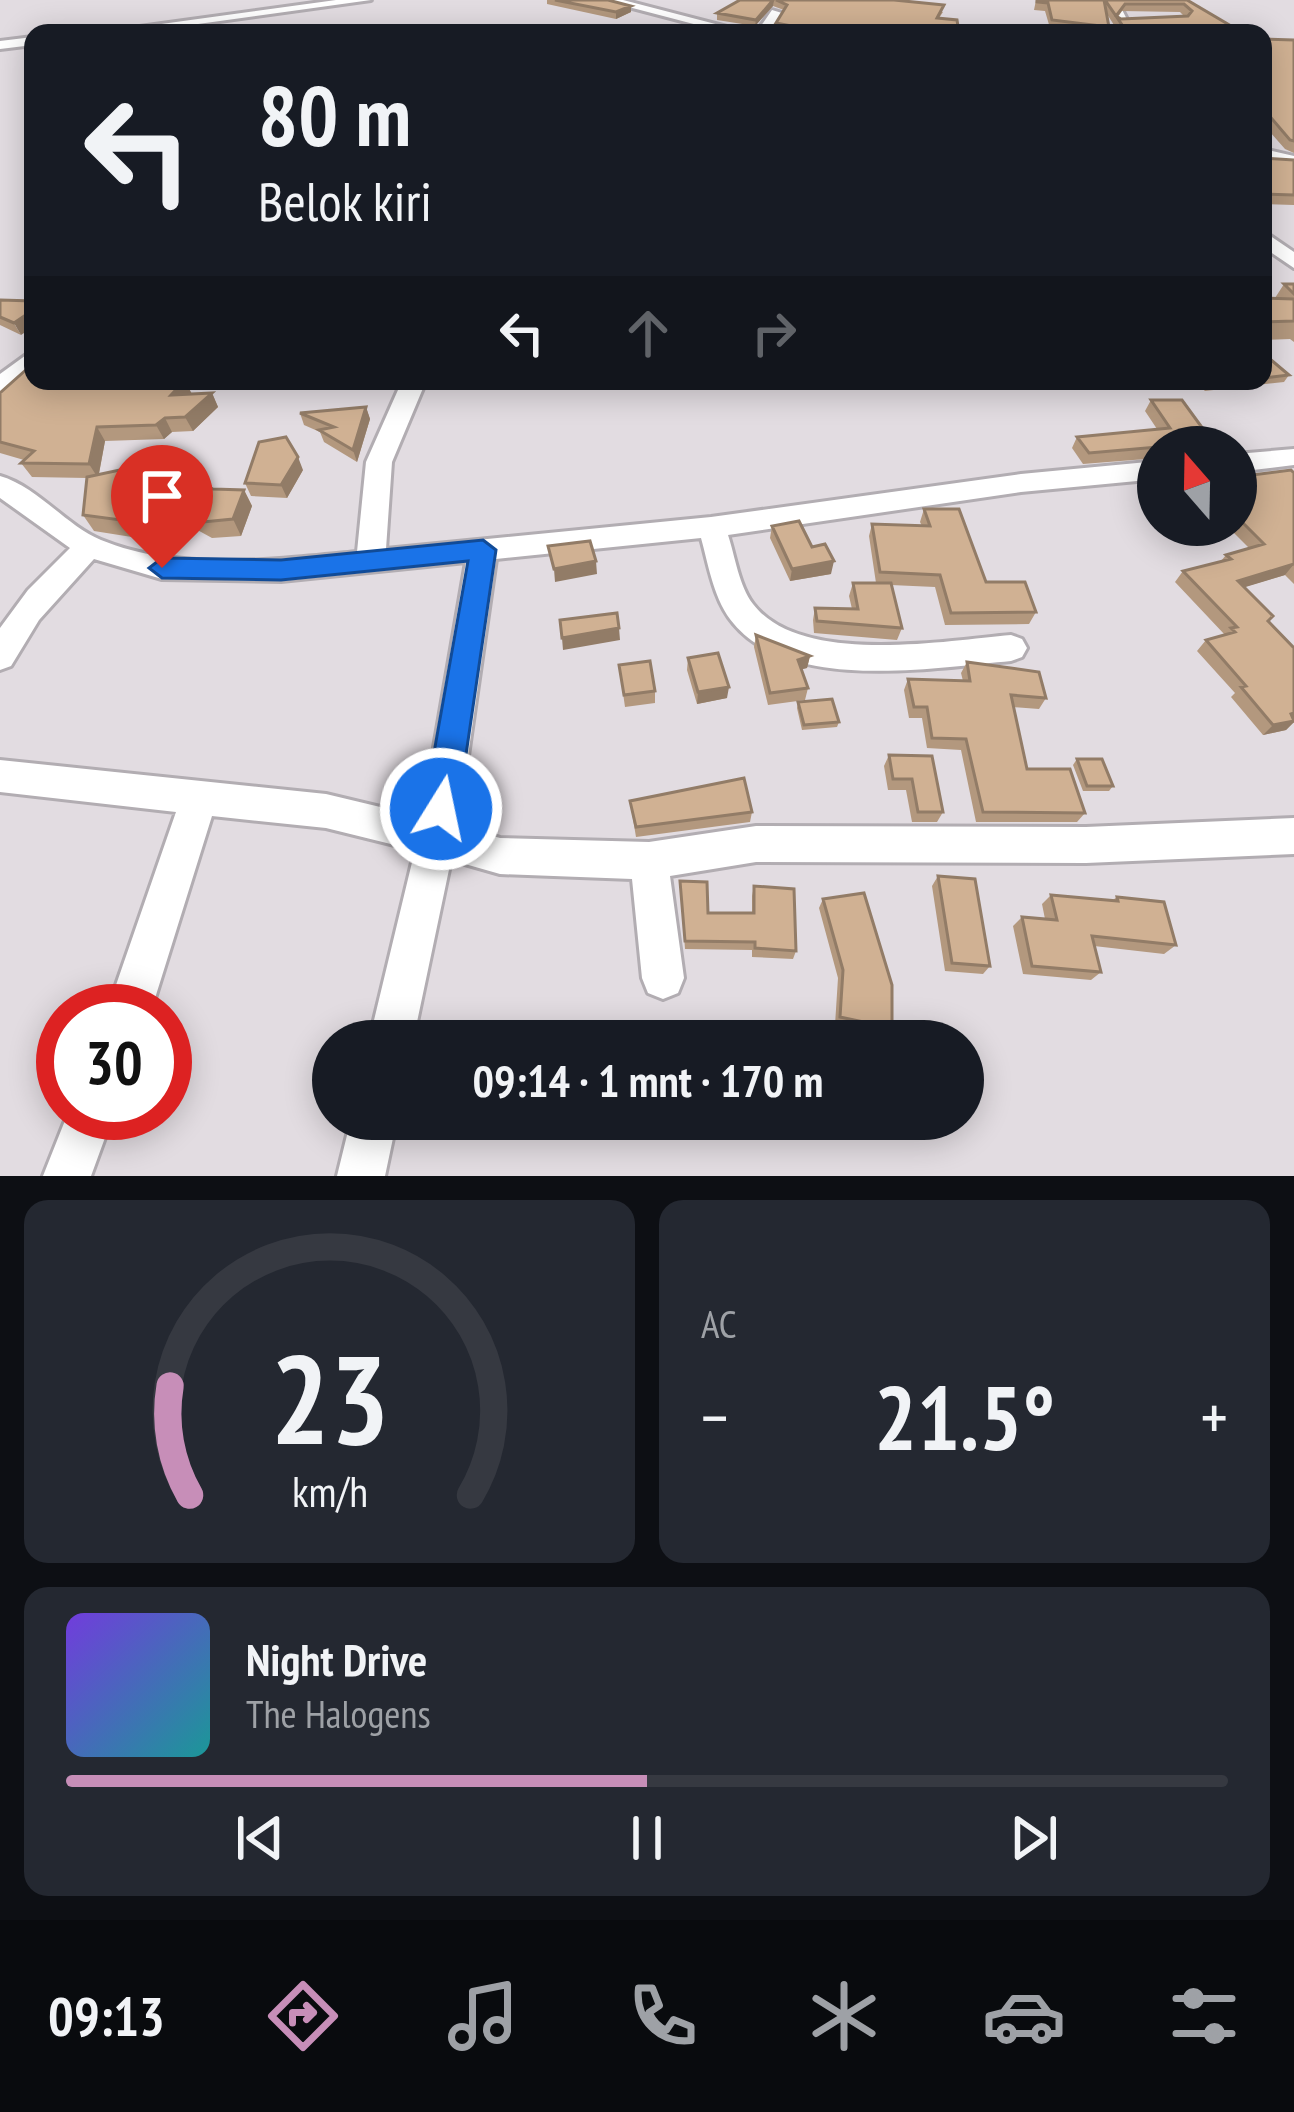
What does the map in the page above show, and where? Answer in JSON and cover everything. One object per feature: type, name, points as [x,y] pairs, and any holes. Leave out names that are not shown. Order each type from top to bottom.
[{"type":"street","points":[[174,24],[365,0]]},
{"type":"street","points":[[608,0],[708,24]]},
{"type":"street","points":[[669,15],[688,0]]},
{"type":"street","points":[[1112,0],[1128,24]]},
{"type":"street","points":[[768,24],[776,13]]},
{"type":"street","points":[[0,387],[24,365]]},
{"type":"street","points":[[371,561],[380,462],[410,390]]},
{"type":"street","points":[[1257,461],[1294,457]]},
{"type":"street","points":[[3,492],[89,548],[162,568],[281,570],[711,527],[1022,483],[1137,472]]},
{"type":"street","points":[[711,527],[742,613],[760,632],[818,653],[851,658],[1011,648]]},
{"type":"street","points":[[0,658],[46,585],[89,548]]},
{"type":"street","points":[[396,1020],[437,838],[483,550]]},
{"type":"street","points":[[0,776],[326,812],[500,856],[649,861],[756,844],[1085,844],[1294,836]]},
{"type":"street","points":[[138,984],[200,796]]},
{"type":"street","points":[[649,861],[663,978]]},
{"type":"street","points":[[67,1176],[81,1140]]},
{"type":"street","points":[[361,1176],[369,1140]]},
{"type":"building","points":[[555,0],[608,0],[631,6],[616,12]]},
{"type":"building","points":[[740,0],[773,0],[756,20],[717,13]]},
{"type":"building","points":[[776,0],[944,5],[937,18],[957,20],[958,24],[776,23],[787,5]]},
{"type":"building","points":[[1104,0],[1108,24],[1052,20],[1048,3],[1037,2]]},
{"type":"building","points":[[1105,0],[1187,0],[1228,24],[1122,24],[1116,16]],"holes":[[[1125,4],[1184,4],[1192,11],[1188,16],[1121,19],[1116,16]]]},
{"type":"building","points":[[1272,39],[1294,40],[1294,141],[1272,119]]},
{"type":"building","points":[[1272,159],[1294,160],[1294,195],[1272,194]]},
{"type":"building","points":[[1272,298],[1294,299],[1294,321],[1272,322]]},
{"type":"building","points":[[0,300],[24,301],[24,316],[14,323],[0,317]]},
{"type":"building","points":[[1272,361],[1289,375],[1272,377]]},
{"type":"building","points":[[24,372],[24,390],[212,393],[185,417],[165,418],[156,425],[97,427],[89,464],[21,463],[34,451],[0,442],[0,393]]},
{"type":"building","points":[[1151,400],[1182,400],[1201,426],[1169,426]]},
{"type":"building","points":[[366,407],[353,450],[319,430],[334,427],[300,413]]},
{"type":"building","points":[[1137,431],[1137,449],[1089,453],[1077,437]]},
{"type":"building","points":[[286,437],[298,457],[281,485],[245,483],[259,442]]},
{"type":"building","points":[[157,462],[213,489],[244,490],[233,519],[203,522],[152,494],[128,521],[83,515],[87,477]]},
{"type":"building","points":[[1294,473],[1294,564],[1238,581],[1273,616],[1268,621],[1294,648],[1294,721],[1273,725],[1206,640],[1235,632],[1231,628],[1237,627],[1183,571],[1231,559],[1226,555],[1264,544],[1257,537],[1257,474]]},
{"type":"building","points":[[924,509],[959,509],[986,582],[1025,582],[1036,612],[951,613],[940,575],[880,572],[872,524],[930,526]]},
{"type":"building","points":[[799,521],[812,547],[825,544],[834,561],[792,569],[772,526]]},
{"type":"building","points":[[590,541],[596,561],[554,569],[548,546]]},
{"type":"building","points":[[853,583],[891,583],[902,628],[817,621],[815,608],[858,609]]},
{"type":"building","points":[[617,613],[619,628],[562,638],[560,620]]},
{"type":"building","points":[[756,635],[810,656],[798,660],[808,688],[770,693]]},
{"type":"building","points":[[718,653],[729,687],[698,692],[688,658]]},
{"type":"building","points":[[650,661],[655,691],[624,695],[619,665]]},
{"type":"building","points":[[967,662],[1039,672],[1046,698],[1011,695],[1027,769],[1070,769],[1085,813],[983,812],[966,739],[932,738],[927,707],[914,707],[908,679],[970,681]]},
{"type":"building","points":[[832,699],[839,722],[804,725],[798,702]]},
{"type":"building","points":[[889,755],[932,756],[943,812],[918,812],[912,779],[893,779]]},
{"type":"building","points":[[1077,759],[1102,759],[1113,786],[1087,786]]},
{"type":"building","points":[[744,778],[752,812],[636,827],[630,801]]},
{"type":"building","points":[[938,876],[975,879],[990,966],[952,963]]},
{"type":"building","points":[[680,881],[707,882],[708,913],[754,913],[754,886],[794,889],[796,951],[755,948],[755,942],[685,941]]},
{"type":"building","points":[[864,893],[892,985],[892,1020],[840,1017],[843,970],[823,899]]},
{"type":"building","points":[[1051,895],[1164,902],[1176,945],[1092,936],[1101,972],[1032,966],[1022,917],[1057,920]]},
{"type":"route","points":[[162,568],[281,570],[483,550],[441,809]]}]
